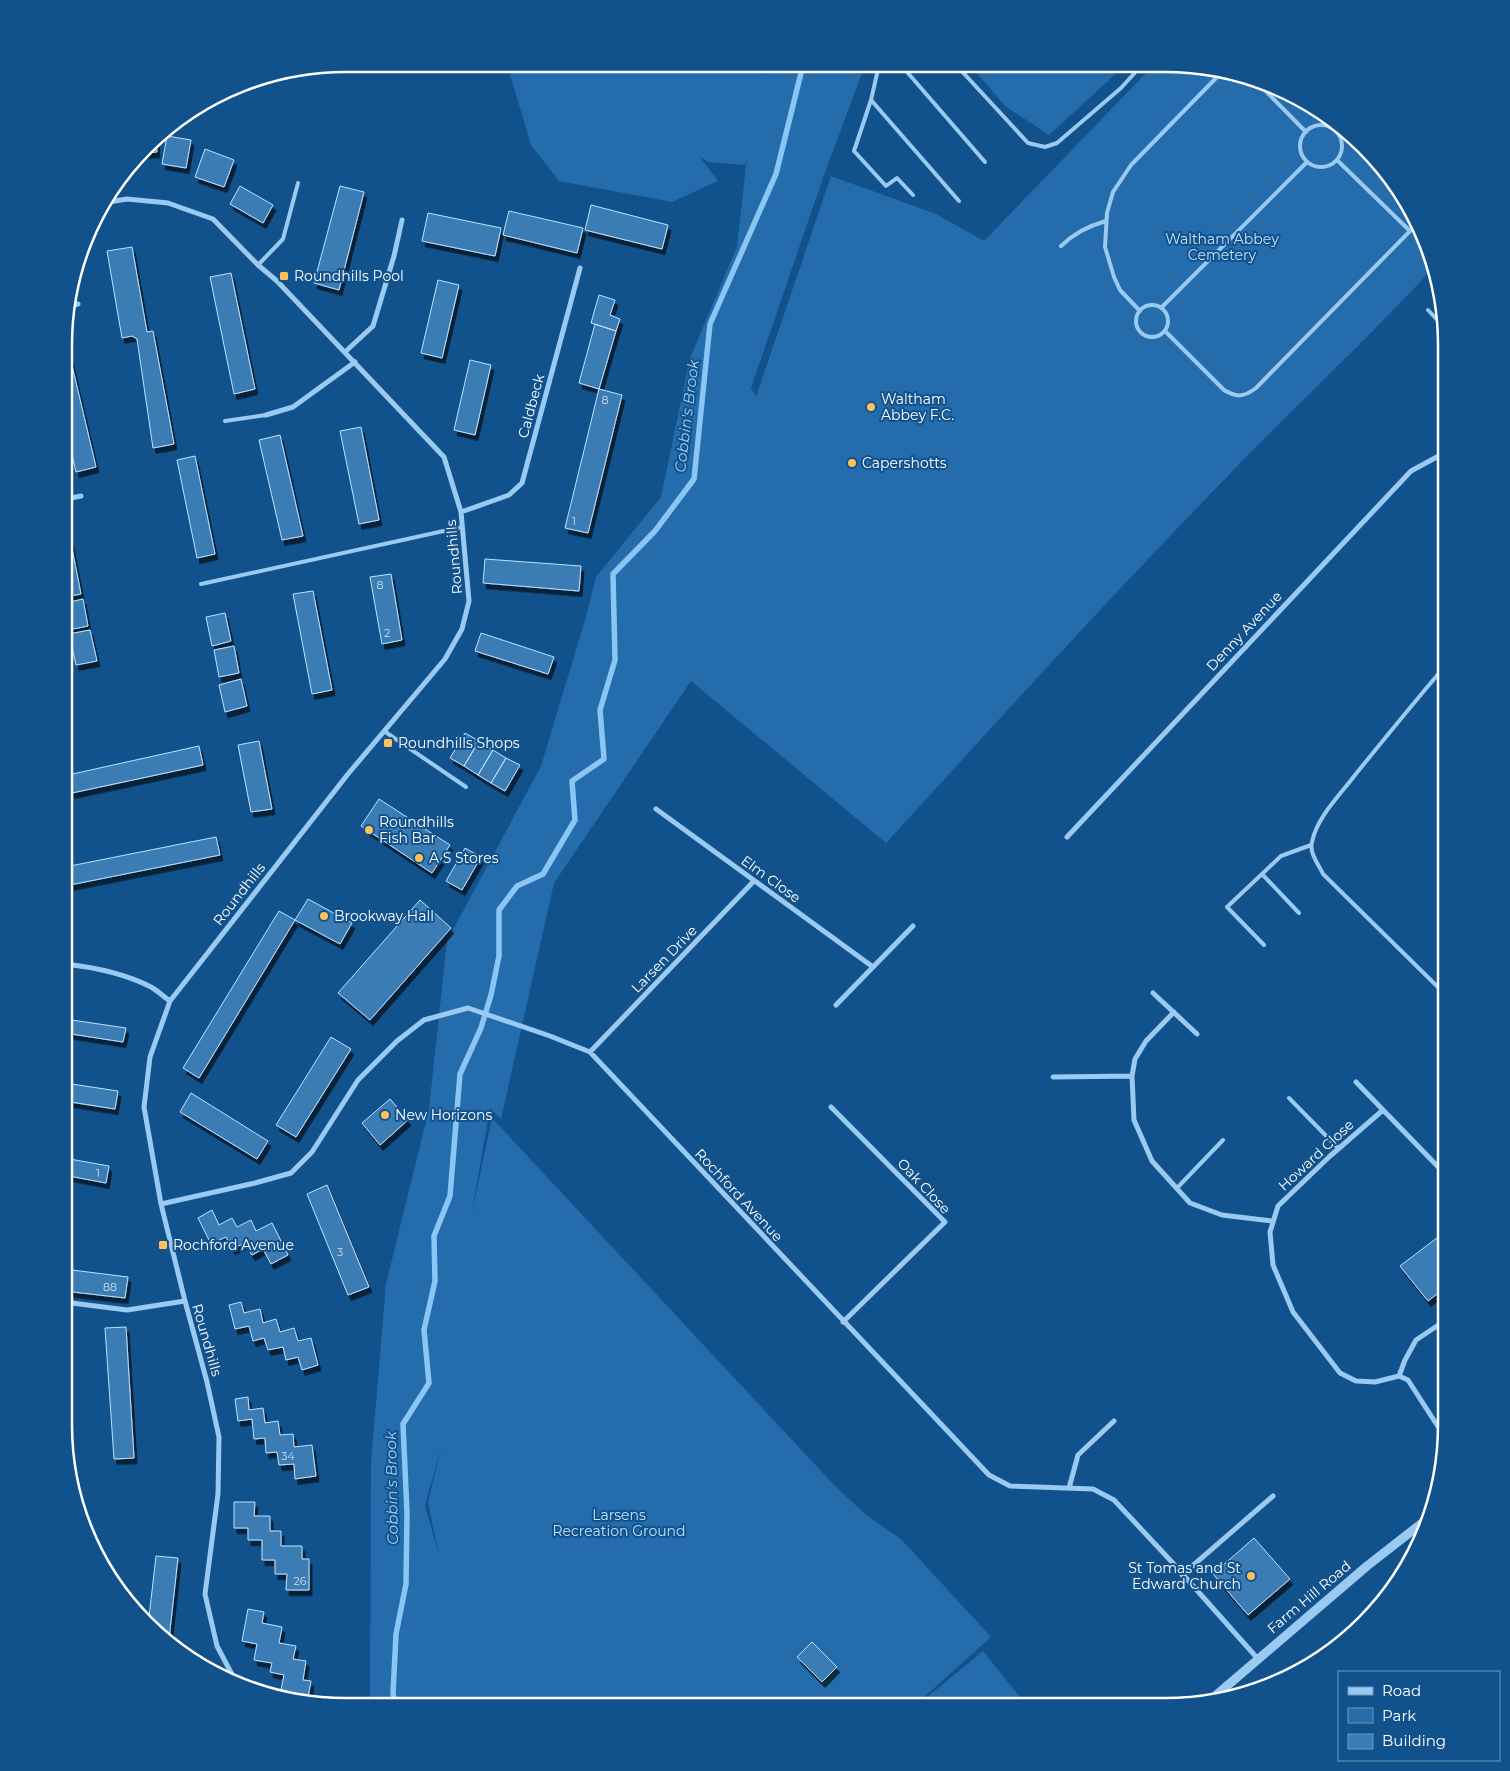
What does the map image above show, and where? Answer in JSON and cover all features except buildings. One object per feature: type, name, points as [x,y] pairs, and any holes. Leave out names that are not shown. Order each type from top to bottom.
[{"type":"street","name":"Roundhills","points":[[114,201],[127,199],[168,204],[214,219],[258,265],[277,281],[444,457],[461,512],[469,601],[462,629],[445,659],[336,789],[170,1001],[150,1057],[144,1107],[160,1204],[208,1382],[219,1437],[218,1494],[205,1594],[217,1646],[231,1673]]},
{"type":"street","points":[[345,352],[373,326],[394,256],[402,220]]},
{"type":"street","name":"Caldbeck","points":[[461,512],[509,495],[522,483],[580,268]]},
{"type":"street","points":[[266,415],[293,407],[355,362]]},
{"type":"street","name":"Denny Avenue","points":[[1067,836],[1411,471],[1438,456]]},
{"type":"street","points":[[72,498],[80,496]]},
{"type":"street","name":"Elm Close","points":[[656,809],[873,967]]},
{"type":"street","name":"Larsen Drive","points":[[590,1052],[754,881]]},
{"type":"street","points":[[836,1004],[913,926]]},
{"type":"street","points":[[72,965],[96,968],[134,980],[151,987],[170,1001]]},
{"type":"street","points":[[1153,992],[1197,1034]]},
{"type":"street","name":"Rochford Avenue","points":[[160,1204],[291,1172],[312,1152],[358,1080],[397,1042],[424,1020],[468,1008],[590,1052],[988,1475],[1010,1486],[1093,1488],[1114,1500],[1258,1659]]},
{"type":"street","points":[[1174,1012],[1146,1041],[1135,1059],[1132,1076],[1134,1120],[1152,1161],[1190,1203],[1222,1215],[1272,1222]]},
{"type":"street","points":[[1053,1077],[1132,1076]]},
{"type":"street","points":[[1356,1082],[1438,1167]]},
{"type":"street","name":"Oak Close","points":[[830,1107],[946,1222],[843,1322]]},
{"type":"street","name":"Howard Close","points":[[1383,1110],[1338,1148],[1278,1206],[1270,1232],[1273,1265],[1293,1312],[1340,1373],[1356,1381],[1375,1382],[1399,1376]]},
{"type":"street","points":[[72,1303],[127,1310],[185,1301]]},
{"type":"street","points":[[1438,1325],[1416,1340],[1399,1376],[1408,1380],[1438,1426]]},
{"type":"street","points":[[1068,1488],[1078,1455],[1114,1421]]},
{"type":"street","points":[[1182,1575],[1272,1496]]},
{"type":"street","name":"Farm Hill Road","points":[[1219,1693],[1367,1566],[1418,1526]]},
{"type":"lane","points":[[877,72],[871,100],[854,151],[886,186],[897,178],[913,195]]},
{"type":"lane","points":[[907,72],[986,162]]},
{"type":"lane","points":[[963,72],[1028,143],[1045,147],[1057,143],[1071,132],[1121,88],[1136,72]]},
{"type":"lane","points":[[1140,311],[1120,290],[1105,247],[1106,221],[1114,192],[1131,165],[1217,78]]},
{"type":"lane","points":[[1267,92],[1306,132]]},
{"type":"lane","points":[[871,100],[959,201]]},
{"type":"lane","points":[[1326,126],[1317,125],[1306,132],[1300,144],[1300,150],[1307,162],[1319,168],[1326,167],[1337,160],[1342,145],[1339,136]]},
{"type":"lane","points":[[1164,331],[1224,390],[1238,396],[1246,395],[1256,388],[1410,231],[1337,160]]},
{"type":"lane","points":[[1161,308],[1307,162]]},
{"type":"lane","points":[[258,265],[283,239],[298,183]]},
{"type":"lane","points":[[1061,246],[1069,238],[1084,229],[1106,221]]},
{"type":"lane","points":[[1151,305],[1161,308],[1165,312],[1168,321],[1164,331],[1151,337],[1141,333],[1136,324],[1140,311],[1151,305]]},
{"type":"lane","points":[[1428,310],[1436,318]]},
{"type":"lane","points":[[225,421],[266,415]]},
{"type":"lane","points":[[201,584],[462,527]]},
{"type":"lane","points":[[1438,674],[1342,792],[1317,827],[1311,845],[1315,859],[1323,874],[1438,987]]},
{"type":"lane","points":[[384,731],[466,787]]},
{"type":"lane","points":[[1264,945],[1227,908],[1281,856],[1311,845]]},
{"type":"lane","points":[[1262,874],[1299,913]]},
{"type":"lane","points":[[1289,1098],[1338,1148]]},
{"type":"lane","points":[[1177,1188],[1223,1140]]},
{"type":"green space","points":[[509,72],[766,72],[765,75],[766,72],[862,72],[824,175],[751,388],[756,397],[831,176],[936,214],[984,241],[1147,72],[1200,75],[1252,87],[1301,109],[1331,129],[1358,152],[1381,179],[1401,209],[1417,241],[1428,274],[1178,527],[886,843],[691,681],[554,883],[501,1119],[490,1108],[471,1217],[492,1118],[835,1486],[866,1515],[901,1539],[991,1637],[923,1698],[370,1698],[371,1462],[386,1284],[429,1109],[447,941],[541,766],[596,577],[661,497],[690,358],[737,247],[747,157],[745,165],[708,162],[699,156],[718,181],[672,202],[559,181],[531,145]],"holes":[[[442,1445],[428,1502],[439,1556],[425,1505]]]},
{"type":"green space","points":[[976,72],[1116,72],[1049,135],[1005,106]]},
{"type":"green space","points":[[983,1651],[1021,1698],[926,1698]]},
{"type":"waterway","name":"Cobbin's Brook","points":[[394,1698],[396,1634],[406,1584],[407,1513],[403,1424],[429,1383],[424,1330],[435,1281],[434,1236],[450,1196],[460,1074],[481,1028],[491,995],[499,956],[499,910],[517,886],[543,874],[575,820],[572,781],[604,759],[600,710],[615,660],[613,574],[655,531],[694,479],[710,324],[776,174],[801,72]]},
{"type":"place","name":"Roundhills Pool","points":[[284,276]]},
{"type":"place","name":"Waltham Abbey F.C.","points":[[871,407]]},
{"type":"place","name":"Capershotts","points":[[852,463]]},
{"type":"place","name":"Roundhills Shops","points":[[388,743]]},
{"type":"place","name":"Roundhills Fish Bar","points":[[369,830]]},
{"type":"place","name":"A S Stores","points":[[419,858]]},
{"type":"place","name":"Brookway Hall","points":[[324,916]]},
{"type":"place","name":"New Horizons","points":[[385,1115]]},
{"type":"place","name":"Rochford Avenue","points":[[163,1245]]},
{"type":"place","name":"St Tomas and St Edward Church","points":[[1251,1576]]},
{"type":"park label","name":"Waltham Abbey Cemetery","points":[[1222,248]]},
{"type":"park label","name":"Larsens Recreation Ground","points":[[619,1524]]}]
